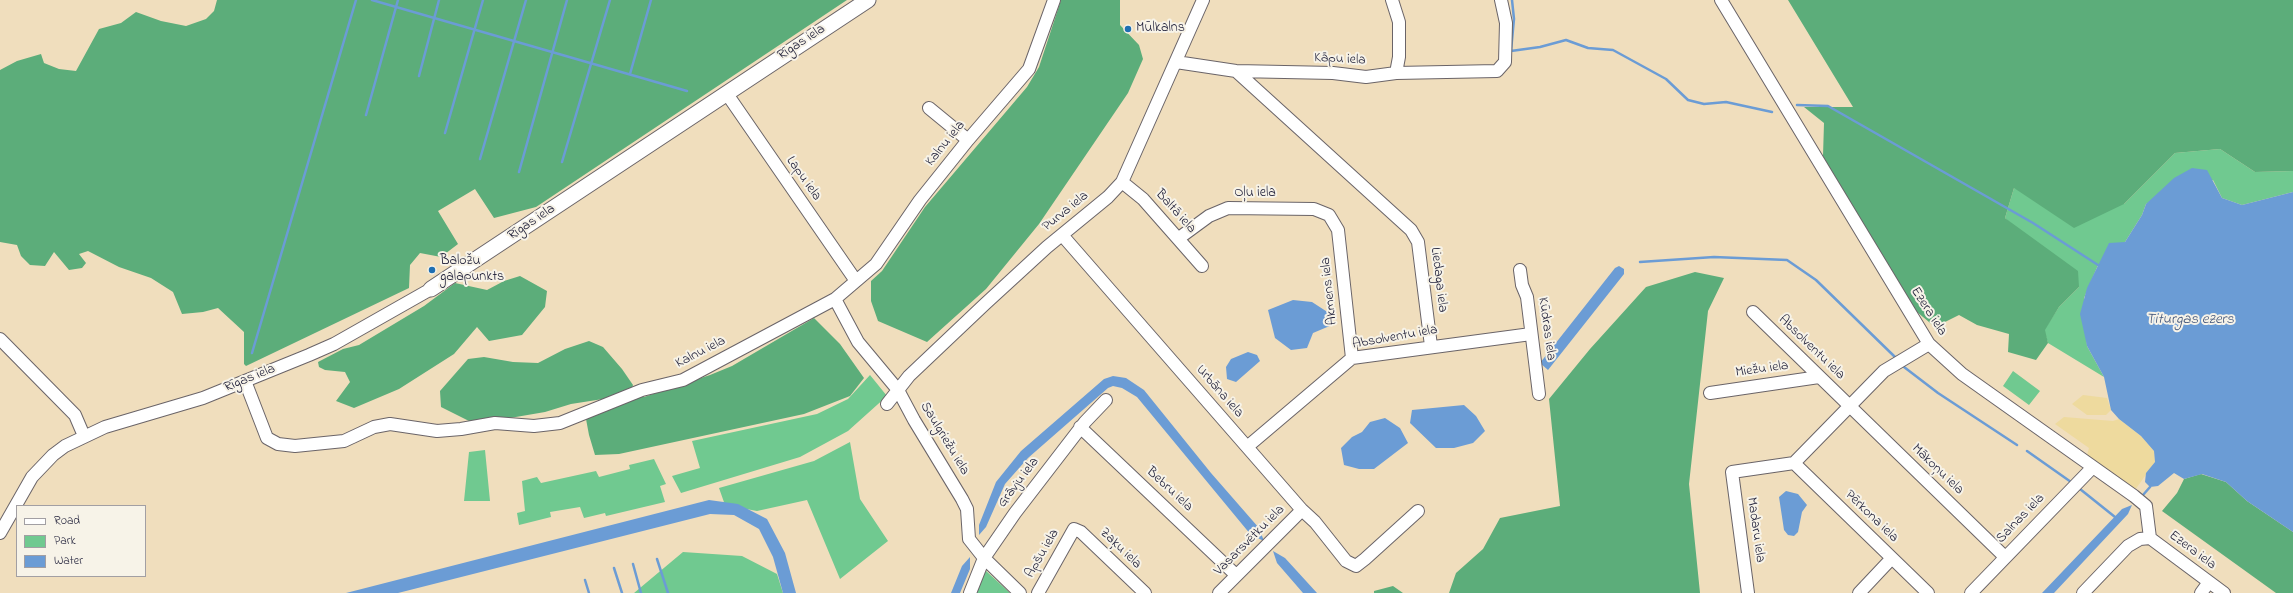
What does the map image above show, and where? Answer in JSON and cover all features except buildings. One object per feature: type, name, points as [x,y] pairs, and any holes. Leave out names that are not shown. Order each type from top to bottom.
[{"type":"main road","name":"Rīgas iela","points":[[431,289],[868,0]]},
{"type":"street","name":"Kalnu iela","points":[[245,381],[267,438],[278,444],[332,443],[344,441],[374,427],[390,424],[437,431],[461,430],[495,423],[534,426],[560,423],[642,390],[683,380],[835,299],[876,264],[920,200],[968,140],[1029,70],[1054,0]]},
{"type":"street","name":"Purva iela","points":[[887,404],[909,376],[985,304],[1062,235],[1108,197],[1122,182],[1203,0]]},
{"type":"street","points":[[1392,0],[1399,22],[1399,57],[1396,72]]},
{"type":"street","name":"Kāpu iela","points":[[1176,62],[1236,72],[1333,73],[1366,77],[1396,72],[1490,73],[1502,68],[1505,62],[1506,23],[1501,0]]},
{"type":"street","name":"Ezera iela","points":[[1721,0],[1929,344],[1962,374],[2146,506],[2150,538],[2224,593]]},
{"type":"street","name":"Liedaga iela","points":[[1236,72],[1411,230],[1418,242],[1431,346]]},
{"type":"street","name":"Lapu iela","points":[[727,94],[856,280]]},
{"type":"street","points":[[929,108],[968,140]]},
{"type":"street","name":"Baltā iela","points":[[1122,182],[1143,199],[1202,266]]},
{"type":"street","name":"Oļu iela","points":[[1178,238],[1209,216],[1228,208],[1314,209],[1329,215],[1335,222]]},
{"type":"street","name":"Akmens iela","points":[[1335,222],[1338,230],[1352,358]]},
{"type":"street","name":"Urbāna iela","points":[[1062,235],[1302,510],[1315,522],[1346,561],[1356,566],[1418,511]]},
{"type":"street","name":"Kūdras iela","points":[[1520,270],[1522,285],[1528,297],[1539,394]]},
{"type":"street","name":"Rīgas iela","points":[[0,533],[20,496],[41,466],[65,446],[105,427],[203,398],[334,344],[431,289]]},
{"type":"street","name":"Saulgriežu iela","points":[[835,299],[858,342],[898,390],[914,420],[962,499],[967,509],[969,539],[984,558],[1020,593]]},
{"type":"street","name":"Absolventu iela","points":[[1753,312],[1849,405]]},
{"type":"street","name":"Absolventu iela","points":[[1247,446],[1352,358],[1431,346],[1531,334]]},
{"type":"street","points":[[0,339],[75,415],[84,436]]},
{"type":"street","points":[[1794,463],[1849,405],[1884,371],[1929,344]]},
{"type":"street","name":"Miežu iela","points":[[1710,393],[1819,377]]},
{"type":"street","name":"Grāvju iela","points":[[970,593],[984,558],[1080,428],[1106,400]]},
{"type":"street","name":"Mākoņu iela","points":[[1849,405],[2005,557]]},
{"type":"street","name":"Bebru iela","points":[[1080,428],[1236,575]]},
{"type":"street","name":"Madaru iela","points":[[1748,593],[1732,472],[1794,463]]},
{"type":"street","name":"Pērkona iela","points":[[1794,463],[1928,593]]},
{"type":"street","name":"Salnas iela","points":[[1971,593],[2093,467]]},
{"type":"street","name":"Vasarsvētku iela","points":[[1219,593],[1302,510]]},
{"type":"street","name":"Apšu iela","points":[[1038,593],[1074,529]]},
{"type":"street","name":"Zaķu iela","points":[[1074,529],[1081,532],[1145,593]]},
{"type":"street","points":[[2083,593],[2128,546],[2140,539],[2150,538]]},
{"type":"street","points":[[1859,593],[1892,558]]},
{"type":"street","points":[[2201,593],[2209,582]]},
{"type":"green space","points":[[217,0],[847,0],[536,207],[494,218],[475,189],[438,211],[458,244],[441,257],[420,253],[410,265],[409,288],[246,366],[244,364],[244,332],[218,308],[203,312],[182,314],[173,292],[151,278],[119,267],[88,251],[79,254],[86,263],[82,268],[69,270],[54,252],[45,266],[30,265],[21,256],[17,245],[0,242],[0,70],[17,61],[41,54],[44,63],[59,69],[76,71],[99,29],[121,23],[136,12],[161,21],[186,26],[206,19],[214,11]]},
{"type":"green space","points":[[1061,0],[1120,0],[1120,25],[1139,45],[1143,59],[1128,93],[1039,224],[986,289],[927,342],[878,321],[871,301],[871,281],[882,271],[925,207],[1027,87],[1039,67]]},
{"type":"green space","points":[[1788,0],[2293,0],[2293,171],[2255,172],[2220,149],[2175,153],[2124,204],[2074,228],[2014,188],[2005,218],[2078,271],[2079,287],[2059,307],[2045,330],[2048,343],[2036,360],[2008,352],[2009,334],[1977,325],[1959,315],[1935,327],[1917,312],[1844,194],[1823,156],[1824,123],[1804,107],[1853,107]]},
{"type":"green space","points":[[2220,149],[2255,172],[2293,171],[2293,192],[2242,205],[2222,198],[2213,180],[2146,204],[2142,215],[2125,242],[2098,265],[2084,298],[2087,346],[2104,377],[2048,343],[2044,330],[2059,307],[2079,287],[2005,218],[2014,188],[2124,204],[2175,153]]},
{"type":"green space","points":[[1695,272],[1724,278],[1708,311],[1689,484],[1700,593],[1449,593],[1456,573],[1483,549],[1500,518],[1560,506],[1549,399],[1590,349],[1646,287]]},
{"type":"green space","points":[[520,276],[547,291],[545,307],[522,335],[489,341],[477,327],[454,354],[399,389],[354,408],[336,401],[350,382],[345,372],[325,370],[319,367],[318,362],[343,349],[359,345],[424,306],[455,283],[487,290],[504,281]]},
{"type":"green space","points":[[814,318],[840,344],[864,378],[850,396],[804,414],[619,454],[595,455],[586,419],[637,397],[644,397],[732,366]]},
{"type":"green space","points":[[589,341],[603,347],[622,369],[633,385],[632,388],[603,399],[571,404],[545,412],[475,424],[441,407],[440,391],[468,359],[484,357],[513,362],[538,363],[565,349]]},
{"type":"green space","points":[[2013,371],[2040,391],[2029,405],[2003,386]]},
{"type":"green space","points":[[870,375],[887,396],[848,431],[800,457],[681,493],[672,476],[700,468],[692,441],[817,414],[848,399]]},
{"type":"green space","points":[[850,442],[860,499],[888,541],[840,579],[807,500],[757,511],[725,505],[719,488],[814,461]]},
{"type":"green space","points":[[485,450],[490,501],[464,501],[469,452]]},
{"type":"green space","points":[[654,459],[666,484],[660,486],[665,502],[606,516],[605,513],[584,518],[580,507],[550,512],[551,517],[519,525],[517,513],[525,511],[522,481],[537,477],[541,483],[596,471],[599,477],[630,469],[629,465]]},
{"type":"green space","points":[[2201,474],[2226,482],[2247,501],[2293,532],[2293,593],[2276,593],[2162,511],[2177,493],[2184,479]]},
{"type":"green space","points":[[683,552],[742,556],[777,574],[783,593],[634,593]]},
{"type":"green space","points":[[985,570],[1010,593],[974,593]]},
{"type":"green space","points":[[1393,586],[1403,593],[1374,593],[1374,591]]},
{"type":"sand","points":[[2083,395],[2107,398],[2111,410],[2106,415],[2087,415],[2072,404]]},
{"type":"sand","points":[[2064,417],[2113,421],[2119,419],[2141,436],[2154,451],[2155,462],[2135,490],[2087,455],[2089,448],[2055,424]]},
{"type":"water","name":"Titurgas ezers","points":[[2192,168],[2207,170],[2222,198],[2242,205],[2293,192],[2293,532],[2247,501],[2226,482],[2202,474],[2184,479],[2174,473],[2158,486],[2150,487],[2145,482],[2146,473],[2155,462],[2154,451],[2141,436],[2119,419],[2111,410],[2104,377],[2087,346],[2080,314],[2087,288],[2109,243],[2125,242],[2142,215],[2146,204],[2174,178]]},
{"type":"water","points":[[1619,266],[1624,269],[1624,274],[1548,370],[1540,363],[1615,268]]},
{"type":"water","points":[[1293,300],[1312,302],[1332,315],[1332,325],[1313,333],[1307,348],[1291,350],[1275,338],[1268,310]]},
{"type":"water","points":[[1248,352],[1257,355],[1260,361],[1236,382],[1227,379],[1226,367],[1231,359]]},
{"type":"water","points":[[1113,376],[1126,378],[1144,390],[1211,473],[1259,528],[1264,541],[1251,535],[1137,397],[1122,388],[1113,386],[1108,388],[1028,458],[1005,484],[986,527],[979,535],[979,525],[996,482],[1021,451],[1104,379]]},
{"type":"water","points":[[1464,405],[1476,416],[1485,431],[1473,443],[1454,448],[1436,448],[1410,423],[1412,410]]},
{"type":"water","points":[[1385,418],[1400,428],[1408,443],[1374,469],[1359,469],[1344,465],[1341,448],[1352,437],[1362,432],[1370,422]]},
{"type":"water","points":[[1786,491],[1798,494],[1807,505],[1802,512],[1798,532],[1794,536],[1788,535],[1784,530],[1779,497]]},
{"type":"water","points":[[709,500],[738,504],[767,519],[785,553],[796,593],[783,593],[773,557],[759,529],[734,515],[710,514],[398,593],[346,593]]},
{"type":"water","points":[[2132,505],[2128,514],[2054,593],[2042,593],[2122,509]]},
{"type":"water","points":[[1273,551],[1285,558],[1317,593],[1303,593],[1277,563]]},
{"type":"water","points":[[970,557],[970,569],[960,593],[951,593],[962,566]]},
{"type":"waterway","points":[[252,353],[356,0]]},
{"type":"waterway","points":[[372,0],[687,91]]},
{"type":"waterway","points":[[366,115],[398,0]]},
{"type":"waterway","points":[[419,76],[439,0]]},
{"type":"waterway","points":[[445,133],[483,0]]},
{"type":"waterway","points":[[480,159],[526,0]]},
{"type":"waterway","points":[[519,172],[567,0]]},
{"type":"waterway","points":[[562,162],[610,0]]},
{"type":"waterway","points":[[630,74],[651,0]]},
{"type":"waterway","points":[[1512,0],[1514,19],[1511,51],[1540,47],[1566,40],[1588,48],[1613,50],[1666,79],[1688,100],[1704,104],[1726,102],[1772,112]]},
{"type":"waterway","points":[[1797,105],[1828,106],[2033,223],[2098,265]]},
{"type":"waterway","points":[[1640,262],[1714,257],[1787,260],[1816,280],[1895,357]]},
{"type":"waterway","points":[[1904,367],[1938,393],[2017,445]]},
{"type":"waterway","points":[[2027,451],[2071,482]]},
{"type":"waterway","points":[[2143,495],[2150,487]]},
{"type":"waterway","points":[[2080,489],[2115,517]]},
{"type":"waterway","points":[[657,559],[668,593]]},
{"type":"waterway","points":[[633,564],[641,593]]},
{"type":"waterway","points":[[614,568],[622,593]]},
{"type":"waterway","points":[[585,580],[589,593]]},
{"type":"place","name":"Mūlkalns","points":[[1128,29]]},
{"type":"place","name":"Baložu galapunkts","points":[[432,270]]}]
